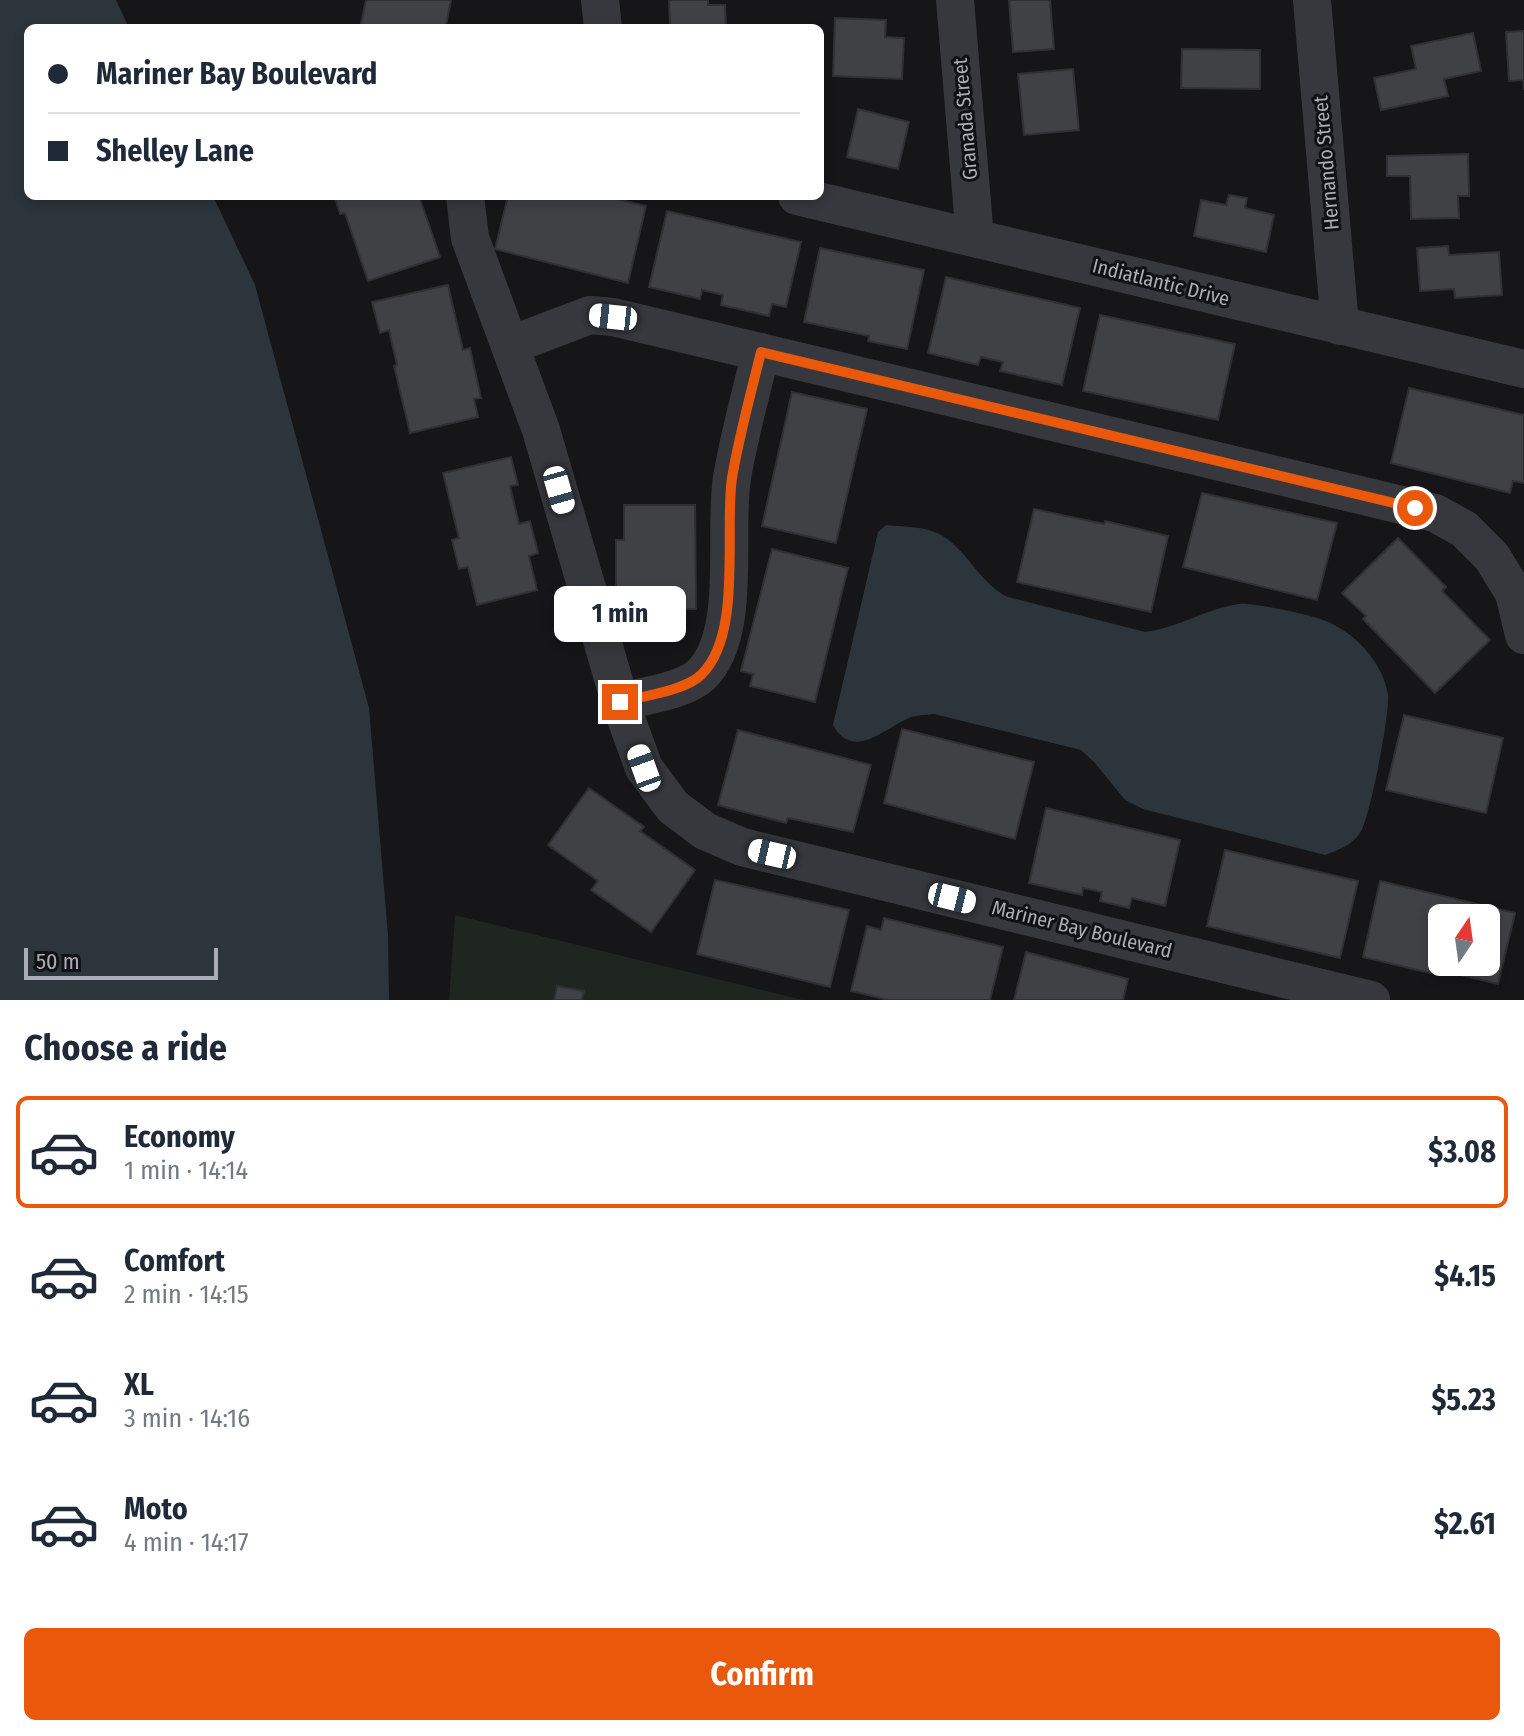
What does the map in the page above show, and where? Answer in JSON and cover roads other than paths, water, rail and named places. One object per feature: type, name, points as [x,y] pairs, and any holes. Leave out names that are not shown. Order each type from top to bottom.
[{"type":"street","points":[[600,0],[603,24]]},
{"type":"street","name":"Granada Street","points":[[955,0],[975,238]]},
{"type":"street","name":"Hernando Street","points":[[1312,0],[1340,326]]},
{"type":"street","name":"Mariner Bay Boulevard","points":[[465,200],[470,238],[541,430],[620,702],[644,768],[673,807],[705,831],[742,847],[1371,1000]]},
{"type":"street","name":"Indiatlantic Drive","points":[[814,200],[1524,369]]},
{"type":"street","points":[[511,345],[590,315],[613,317],[1435,513],[1464,529],[1492,557],[1514,593],[1524,635]]},
{"type":"street","points":[[620,702],[688,684],[702,674],[717,652],[724,628],[729,583],[732,479],[761,352]]}]
